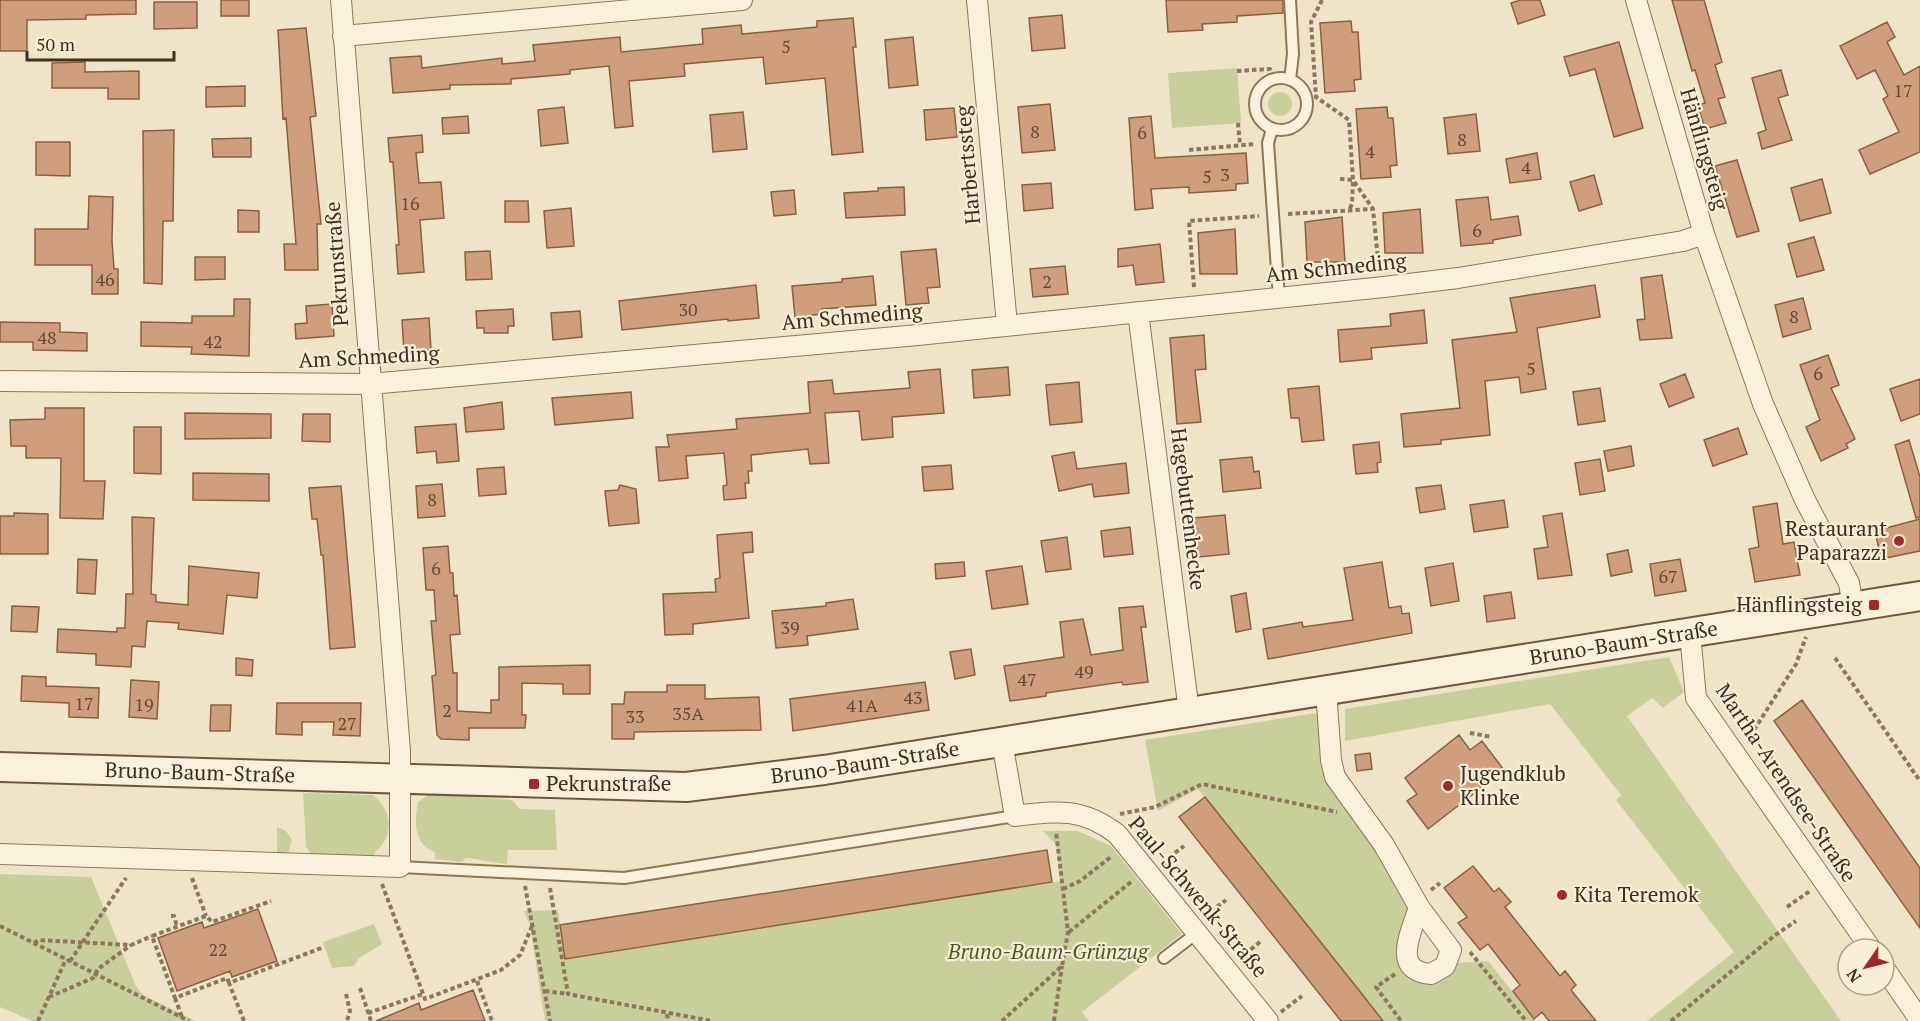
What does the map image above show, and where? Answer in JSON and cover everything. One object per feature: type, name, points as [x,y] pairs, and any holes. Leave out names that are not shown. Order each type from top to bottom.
[{"type":"street","name":"Pekrunstraße","points":[[341,0],[400,776]]},
{"type":"street","points":[[344,36],[742,0]]},
{"type":"street","name":"Harbertssteg","points":[[977,0],[1007,325]]},
{"type":"street","name":"Hänflingsteig","points":[[1636,0],[1704,234],[1767,415],[1805,500],[1850,584],[1853,608]]},
{"type":"street","name":"Am Schmeding","points":[[0,381],[370,384],[1381,288],[1458,278],[1683,241],[1704,234]]},
{"type":"street","name":"Hagebuttenhecke","points":[[1138,312],[1189,712]]},
{"type":"street","name":"Bruno-Baum-Straße","points":[[0,767],[400,776],[530,784],[686,787],[824,770],[1920,596]]},
{"type":"street","name":"Martha-Arendsee-Straße","points":[[1690,633],[1696,698],[1863,937]]},
{"type":"street","points":[[1326,690],[1331,760],[1335,777],[1423,900],[1451,950],[1445,966],[1431,974],[1421,974],[1409,964],[1407,944],[1423,900]]},
{"type":"street","points":[[1002,742],[1015,816]]},
{"type":"street","points":[[0,854],[400,867],[400,776]]},
{"type":"street","name":"Paul-Schwenk-Straße","points":[[1015,816],[1053,812],[1096,818],[1117,834],[1149,870],[1268,1021]]},
{"type":"street","points":[[1896,985],[1920,1020]]},
{"type":"lane","points":[[1290,0],[1293,54],[1290,80]]},
{"type":"lane","points":[[1273,80],[1290,80],[1299,85],[1304,93],[1305,113],[1300,122],[1292,128],[1272,129],[1264,124],[1255,106],[1262,87],[1273,80]]},
{"type":"lane","points":[[1272,129],[1268,143],[1279,298]]},
{"type":"lane","points":[[400,867],[624,878],[1015,816]]},
{"type":"lane","points":[[1164,958],[1195,929]]},
{"type":"path","points":[[1322,0],[1311,22],[1316,97],[1349,120],[1353,180],[1352,204],[1348,210]]},
{"type":"path","points":[[1237,71],[1270,69],[1273,80]]},
{"type":"path","points":[[1238,123],[1240,145]]},
{"type":"path","points":[[1189,150],[1268,143]]},
{"type":"path","points":[[1340,179],[1353,180]]},
{"type":"path","points":[[1353,180],[1373,209],[1381,288]]},
{"type":"path","points":[[1195,306],[1189,221],[1373,209]]},
{"type":"path","points":[[1754,730],[1796,664],[1809,631]]},
{"type":"path","points":[[1835,658],[1920,781]]},
{"type":"path","points":[[1470,733],[1492,737]]},
{"type":"path","points":[[1096,818],[1155,807],[1202,784],[1346,814],[1358,809]]},
{"type":"path","points":[[1053,812],[1068,932],[1054,1021]]},
{"type":"path","points":[[1068,932],[1184,846]]},
{"type":"path","points":[[1063,889],[1080,881],[1119,849]]},
{"type":"path","points":[[190,860],[190,873],[206,916],[212,922],[271,901]]},
{"type":"path","points":[[38,1021],[68,960],[109,906],[117,887],[130,873]]},
{"type":"path","points":[[381,881],[425,999],[501,970],[520,955],[532,926]]},
{"type":"path","points":[[1423,900],[1440,883]]},
{"type":"path","points":[[525,885],[550,1021]]},
{"type":"path","points":[[550,887],[568,994]]},
{"type":"path","points":[[1787,908],[1815,887]]},
{"type":"path","points":[[1195,929],[1226,900]]},
{"type":"path","points":[[171,916],[174,916],[177,927]]},
{"type":"path","points":[[49,997],[93,978],[131,945],[206,916]]},
{"type":"path","points":[[1671,1021],[1774,936],[1796,921]]},
{"type":"path","points":[[0,926],[189,1021]]},
{"type":"path","points":[[152,936],[182,1017]]},
{"type":"path","points":[[34,943],[38,940],[83,940],[131,945]]},
{"type":"path","points":[[1227,969],[1260,942]]},
{"type":"path","points":[[229,983],[324,947]]},
{"type":"path","points":[[1469,951],[1526,1021]]},
{"type":"path","points":[[1401,1021],[1376,987],[1409,964]]},
{"type":"path","points":[[1002,1021],[1062,966]]},
{"type":"path","points":[[175,998],[227,978],[244,1021]]},
{"type":"path","points":[[477,981],[492,1021]]},
{"type":"path","points":[[360,988],[371,1021]]},
{"type":"path","points":[[545,991],[712,1021]]},
{"type":"path","points":[[346,994],[350,1011],[347,1021]]},
{"type":"path","points":[[368,1013],[423,994]]},
{"type":"path","points":[[667,1014],[668,1021]]},
{"type":"green space","points":[[1237,68],[1241,123],[1172,128],[1168,73]]},
{"type":"green space","points":[[1280,92],[1285,93],[1291,99],[1291,109],[1285,115],[1280,116],[1275,115],[1269,109],[1268,104],[1269,99],[1275,93]]},
{"type":"green space","points":[[1669,657],[1684,692],[1663,708],[1652,698],[1627,716],[1841,1021],[1647,1021],[1734,952],[1616,800],[1621,795],[1550,704],[1345,741],[1345,709]]},
{"type":"green space","points":[[1323,712],[1325,760],[1410,898],[1403,966],[1488,961],[1536,1021],[1383,1021],[1198,789],[1158,811],[1145,740]]},
{"type":"green space","points":[[303,793],[373,795],[380,801],[389,824],[386,839],[375,852],[374,858],[312,855],[306,847]]},
{"type":"green space","points":[[430,794],[512,800],[520,809],[555,810],[557,850],[508,850],[507,864],[466,858],[461,862],[435,859],[435,852],[428,849],[419,838],[416,825],[418,802]]},
{"type":"green space","points":[[277,827],[286,831],[292,840],[289,851],[277,857]]},
{"type":"green space","name":"Bruno-Baum-Grünzug","points":[[1043,831],[1078,831],[1111,846],[1182,934],[1082,1012],[1089,1021],[545,1021],[530,925],[524,911],[558,910],[565,959],[1060,881],[1056,844]]},
{"type":"green space","points":[[0,874],[91,877],[136,986],[143,995],[196,1021],[32,1021],[0,1007]]},
{"type":"green space","points":[[374,924],[382,944],[359,958],[354,966],[332,968],[323,942]]},
{"type":"building","points":[[0,0],[136,0],[136,14],[86,15],[86,19],[27,20],[27,51],[0,51]]},
{"type":"building","points":[[221,0],[249,0],[249,16],[221,16]]},
{"type":"building","points":[[1166,0],[1283,0],[1283,13],[1237,16],[1237,22],[1202,24],[1203,30],[1168,32]]},
{"type":"building","points":[[1521,0],[1540,0],[1545,15],[1518,24],[1511,3]]},
{"type":"building","points":[[1672,0],[1704,0],[1722,62],[1715,65],[1725,97],[1718,99],[1726,123],[1705,129],[1698,105],[1705,103],[1695,70],[1692,71]]},
{"type":"building","points":[[154,2],[197,2],[197,28],[154,29]]},
{"type":"building","points":[[1062,15],[1065,48],[1032,51],[1029,18]]},
{"type":"building","points":[[853,18],[856,47],[853,47],[863,152],[832,155],[825,78],[766,84],[763,57],[684,64],[685,76],[629,81],[633,126],[615,128],[609,66],[570,70],[570,74],[511,79],[511,84],[450,85],[450,89],[393,93],[390,58],[421,56],[422,68],[502,58],[502,64],[535,61],[533,45],[620,37],[621,52],[703,44],[702,29],[741,25],[742,34],[817,27],[817,21]]},
{"type":"building","points":[[1351,21],[1352,32],[1358,32],[1361,79],[1354,80],[1355,91],[1325,93],[1320,23]]},
{"type":"building","points":[[1887,22],[1895,37],[1887,42],[1904,75],[1920,66],[1920,152],[1870,174],[1859,150],[1899,132],[1883,99],[1888,96],[1875,70],[1857,79],[1840,46]]},
{"type":"building","points":[[306,28],[316,116],[310,117],[321,224],[317,224],[318,270],[285,270],[284,244],[296,244],[286,118],[283,119],[278,30]]},
{"type":"building","points":[[913,37],[918,85],[889,88],[885,40]]},
{"type":"building","points":[[1619,42],[1643,128],[1614,137],[1595,69],[1570,76],[1564,57]]},
{"type":"building","points":[[85,62],[85,72],[139,71],[139,99],[108,99],[108,88],[52,88],[52,63]]},
{"type":"building","points":[[1781,70],[1788,95],[1778,98],[1792,140],[1762,149],[1758,133],[1766,130],[1752,78]]},
{"type":"building","points":[[245,86],[245,106],[206,107],[206,87]]},
{"type":"building","points":[[1050,104],[1055,150],[1022,153],[1018,107]]},
{"type":"building","points":[[564,107],[568,143],[541,146],[538,110]]},
{"type":"building","points":[[1387,107],[1388,118],[1393,118],[1397,165],[1390,166],[1391,177],[1361,179],[1356,109]]},
{"type":"building","points":[[954,108],[957,137],[926,140],[924,110]]},
{"type":"building","points":[[743,112],[747,149],[713,152],[710,115]]},
{"type":"building","points":[[1476,114],[1480,151],[1448,154],[1444,118]]},
{"type":"building","points":[[468,116],[469,133],[443,134],[442,118]]},
{"type":"building","points":[[1151,116],[1155,158],[1246,153],[1248,183],[1236,184],[1236,190],[1189,193],[1189,187],[1151,189],[1153,208],[1135,210],[1129,118]]},
{"type":"building","points":[[174,130],[173,221],[163,221],[162,284],[144,283],[143,131]]},
{"type":"building","points":[[422,135],[423,152],[416,153],[419,183],[441,182],[444,218],[420,220],[424,272],[398,274],[396,245],[399,245],[393,162],[390,162],[388,138]]},
{"type":"building","points":[[251,138],[251,157],[213,157],[212,139]]},
{"type":"building","points":[[36,142],[70,142],[70,176],[36,175]]},
{"type":"building","points":[[1537,153],[1541,179],[1510,183],[1506,159]]},
{"type":"building","points":[[1737,160],[1759,231],[1737,237],[1715,166]]},
{"type":"building","points":[[1594,175],[1602,204],[1579,211],[1570,182]]},
{"type":"building","points":[[1822,179],[1831,213],[1800,221],[1791,188]]},
{"type":"building","points":[[1051,183],[1053,208],[1024,211],[1022,185]]},
{"type":"building","points":[[904,187],[905,215],[846,218],[844,193]]},
{"type":"building","points":[[794,190],[796,214],[774,216],[771,192]]},
{"type":"building","points":[[89,196],[113,197],[112,241],[114,269],[118,269],[118,294],[92,294],[92,265],[35,265],[35,229],[88,229]]},
{"type":"building","points":[[1488,197],[1491,220],[1518,216],[1521,235],[1493,240],[1493,243],[1461,246],[1456,200]]},
{"type":"building","points":[[505,201],[528,201],[529,222],[505,222]]},
{"type":"building","points":[[571,208],[574,246],[547,248],[544,211]]},
{"type":"building","points":[[1420,209],[1423,253],[1385,253],[1383,213]]},
{"type":"building","points":[[238,210],[259,211],[259,232],[238,232]]},
{"type":"building","points":[[1342,217],[1345,262],[1307,262],[1305,222]]},
{"type":"building","points":[[1235,229],[1237,274],[1200,274],[1198,233]]},
{"type":"building","points":[[1814,237],[1824,270],[1797,277],[1788,244]]},
{"type":"building","points":[[1160,244],[1164,282],[1136,285],[1133,265],[1118,267],[1118,249]]},
{"type":"building","points":[[936,249],[940,287],[927,288],[929,303],[906,305],[901,252]]},
{"type":"building","points":[[490,251],[492,279],[466,280],[465,252]]},
{"type":"building","points":[[195,257],[225,257],[225,279],[195,280]]},
{"type":"building","points":[[1065,266],[1068,294],[1033,297],[1030,269]]},
{"type":"building","points":[[1662,275],[1672,338],[1640,340],[1637,320],[1645,319],[1641,278]]},
{"type":"building","points":[[873,276],[876,305],[822,309],[822,314],[795,317],[792,286],[842,282],[842,279]]},
{"type":"building","points":[[756,285],[759,318],[622,330],[619,301]]},
{"type":"building","points":[[1595,285],[1600,317],[1537,328],[1546,389],[1521,393],[1519,377],[1485,381],[1490,435],[1441,440],[1441,444],[1404,447],[1401,414],[1460,408],[1452,340],[1517,332],[1510,298]]},
{"type":"building","points":[[1803,298],[1811,329],[1783,337],[1775,305]]},
{"type":"building","points":[[234,299],[250,299],[249,356],[191,354],[192,347],[141,346],[141,322],[192,323],[192,316],[234,316]]},
{"type":"building","points":[[332,304],[334,336],[296,339],[295,324],[307,323],[306,306]]},
{"type":"building","points":[[513,309],[514,326],[508,326],[508,333],[484,333],[484,328],[477,328],[476,311]]},
{"type":"building","points":[[1424,310],[1427,343],[1371,348],[1372,359],[1340,362],[1338,330],[1391,326],[1390,314]]},
{"type":"building","points":[[580,311],[582,337],[553,340],[551,313]]},
{"type":"building","points":[[429,318],[431,350],[404,352],[402,320]]},
{"type":"building","points":[[0,322],[60,323],[60,332],[87,333],[87,351],[33,350],[33,342],[0,342]]},
{"type":"building","points":[[1204,335],[1206,369],[1195,370],[1201,422],[1177,424],[1170,338]]},
{"type":"building","points":[[1828,355],[1839,385],[1831,388],[1855,439],[1846,444],[1848,448],[1821,461],[1806,427],[1820,420],[1800,365]]},
{"type":"building","points":[[1008,367],[1010,395],[974,398],[972,370]]},
{"type":"building","points":[[940,369],[944,413],[892,417],[893,437],[862,440],[859,411],[825,413],[829,463],[810,464],[808,449],[751,455],[752,471],[748,471],[749,483],[745,483],[746,498],[724,500],[723,486],[727,485],[724,453],[686,456],[688,478],[659,481],[656,447],[669,447],[667,435],[737,429],[736,419],[810,413],[808,382],[832,380],[834,394],[910,388],[908,372]]},
{"type":"building","points":[[1685,374],[1694,397],[1669,407],[1660,384]]},
{"type":"building","points":[[1920,379],[1920,414],[1901,421],[1890,389]]},
{"type":"building","points":[[1079,382],[1082,422],[1050,425],[1046,385]]},
{"type":"building","points":[[1319,386],[1324,440],[1302,442],[1299,418],[1291,418],[1288,389]]},
{"type":"building","points":[[1600,388],[1605,421],[1578,425],[1573,392]]},
{"type":"building","points":[[631,392],[633,418],[555,425],[552,398]]},
{"type":"building","points":[[502,402],[504,429],[466,432],[464,408]]},
{"type":"building","points":[[45,408],[84,408],[84,481],[105,481],[103,519],[60,518],[61,458],[26,458],[26,446],[11,446],[10,420],[45,419]]},
{"type":"building","points":[[185,413],[271,414],[271,438],[185,439]]},
{"type":"building","points":[[303,414],[330,414],[330,442],[302,441]]},
{"type":"building","points":[[456,424],[459,461],[437,463],[436,451],[417,453],[415,427]]},
{"type":"building","points":[[134,427],[161,427],[161,474],[134,473]]},
{"type":"building","points":[[1738,428],[1747,454],[1713,466],[1704,440]]},
{"type":"building","points":[[1909,440],[1920,477],[1920,517],[1916,518],[1895,445]]},
{"type":"building","points":[[1379,442],[1381,462],[1377,463],[1378,472],[1356,474],[1353,445]]},
{"type":"building","points":[[1631,446],[1634,466],[1608,471],[1604,451]]},
{"type":"building","points":[[1074,452],[1077,469],[1126,463],[1129,493],[1094,497],[1092,484],[1059,491],[1052,456]]},
{"type":"building","points":[[1252,457],[1254,472],[1259,471],[1261,488],[1223,492],[1220,460]]},
{"type":"building","points":[[1600,459],[1605,491],[1580,495],[1575,463]]},
{"type":"building","points":[[951,465],[953,489],[924,491],[922,467]]},
{"type":"building","points":[[504,467],[506,494],[479,496],[477,469]]},
{"type":"building","points":[[193,473],[269,474],[269,501],[193,500]]},
{"type":"building","points":[[442,484],[445,516],[418,518],[416,486]]},
{"type":"building","points":[[620,485],[636,489],[639,523],[609,526],[605,491],[618,490]]},
{"type":"building","points":[[1441,485],[1445,509],[1420,513],[1416,488]]},
{"type":"building","points":[[341,486],[355,647],[330,649],[323,555],[321,555],[317,519],[312,519],[309,488]]},
{"type":"building","points":[[1504,500],[1508,527],[1474,532],[1470,505]]},
{"type":"building","points":[[1777,503],[1783,544],[1794,542],[1800,575],[1755,582],[1749,549],[1759,547],[1753,507]]},
{"type":"building","points":[[14,513],[48,514],[48,554],[0,554],[0,516],[14,516]]},
{"type":"building","points":[[1562,513],[1572,575],[1538,579],[1534,549],[1548,547],[1543,516]]},
{"type":"building","points":[[1225,515],[1229,554],[1198,557],[1194,518]]},
{"type":"building","points":[[132,517],[154,518],[151,594],[156,595],[156,602],[188,605],[189,566],[259,573],[257,598],[227,595],[223,634],[178,629],[179,623],[147,621],[145,647],[132,646],[131,667],[96,665],[96,654],[57,652],[58,629],[117,632],[117,628],[125,628],[126,594],[133,594]]},
{"type":"building","name":"Restaurant Paparazzi","points":[[1920,519],[1920,551],[1881,559],[1875,531]]},
{"type":"building","points":[[1130,527],[1133,554],[1104,557],[1101,531]]},
{"type":"building","points":[[752,532],[753,552],[743,553],[749,618],[693,624],[693,634],[665,635],[663,594],[716,592],[715,579],[720,578],[717,535]]},
{"type":"building","points":[[1067,537],[1071,569],[1046,572],[1041,541]]},
{"type":"building","points":[[448,546],[454,596],[457,595],[460,634],[450,635],[453,673],[457,673],[457,711],[491,713],[491,700],[499,700],[499,667],[590,665],[590,694],[563,694],[563,684],[522,683],[522,715],[526,715],[525,728],[469,728],[469,740],[441,739],[437,735],[432,676],[436,675],[431,621],[436,621],[434,590],[426,590],[423,548]]},
{"type":"building","points":[[1628,550],[1632,572],[1611,576],[1607,554]]},
{"type":"building","points":[[78,559],[97,560],[95,594],[77,593]]},
{"type":"building","points":[[1680,559],[1686,591],[1655,596],[1650,564]]},
{"type":"building","points":[[964,562],[965,576],[936,579],[935,564]]},
{"type":"building","points":[[1382,562],[1389,608],[1401,606],[1402,614],[1409,613],[1412,633],[1268,659],[1263,629],[1302,622],[1303,627],[1353,620],[1344,568]]},
{"type":"building","points":[[1453,563],[1459,601],[1431,606],[1425,568]]},
{"type":"building","points":[[1022,566],[1028,604],[992,609],[986,571]]},
{"type":"building","points":[[1511,592],[1515,618],[1487,622],[1484,596]]},
{"type":"building","points":[[1246,593],[1251,629],[1236,632],[1231,596]]},
{"type":"building","points":[[853,599],[858,629],[807,636],[808,645],[776,648],[772,611],[826,606],[826,603]]},
{"type":"building","points":[[12,606],[39,607],[37,632],[11,631]]},
{"type":"building","points":[[1143,606],[1146,627],[1141,627],[1148,682],[1123,685],[1122,682],[1046,693],[1046,696],[1010,701],[1004,666],[1064,657],[1060,622],[1083,619],[1091,655],[1123,650],[1119,608]]},
{"type":"building","points":[[971,649],[975,675],[955,679],[950,652]]},
{"type":"building","points":[[236,658],[253,660],[252,676],[236,675]]},
{"type":"building","points":[[22,676],[46,677],[46,686],[99,688],[98,718],[69,717],[69,703],[21,701]]},
{"type":"building","points":[[131,680],[159,682],[157,719],[129,717]]},
{"type":"building","points":[[925,682],[929,710],[793,731],[790,699]]},
{"type":"building","points":[[667,685],[705,685],[705,699],[759,697],[761,730],[634,732],[634,739],[612,739],[612,704],[624,704],[625,692],[667,692]]},
{"type":"building","points":[[1802,700],[1920,868],[1920,928],[1774,721]]},
{"type":"building","points":[[277,703],[361,703],[360,736],[333,735],[334,722],[302,722],[302,735],[276,734]]},
{"type":"building","points":[[211,705],[231,705],[230,731],[210,731]]},
{"type":"building","name":"Jugendklub Klinke","points":[[1459,735],[1470,750],[1482,741],[1504,770],[1428,829],[1407,801],[1417,794],[1405,778]]},
{"type":"building","points":[[1370,753],[1372,769],[1357,771],[1355,755]]},
{"type":"building","points":[[1205,797],[1383,1021],[1341,1021],[1179,817]]},
{"type":"building","points":[[1047,850],[1052,882],[565,959],[560,925]]},
{"type":"building","points":[[1473,866],[1494,892],[1499,888],[1511,902],[1505,907],[1560,976],[1565,971],[1576,985],[1571,990],[1596,1021],[1549,1021],[1542,1012],[1534,1019],[1513,991],[1520,985],[1488,944],[1480,950],[1458,923],[1467,917],[1444,888]]},
{"type":"building","points":[[258,909],[277,961],[232,977],[230,971],[177,991],[158,938],[202,922],[204,928]]},
{"type":"building","points":[[473,990],[485,1021],[376,1021],[419,1003],[421,1010]]},
{"type":"place","name":"Restaurant Paparazzi","points":[[1899,541]]},
{"type":"place","name":"Hänflingsteig","points":[[1874,605]]},
{"type":"place","name":"Pekrunstraße","points":[[534,784]]},
{"type":"place","name":"Jugendklub Klinke","points":[[1448,786]]},
{"type":"place","name":"Kita Teremok","points":[[1562,895]]}]
